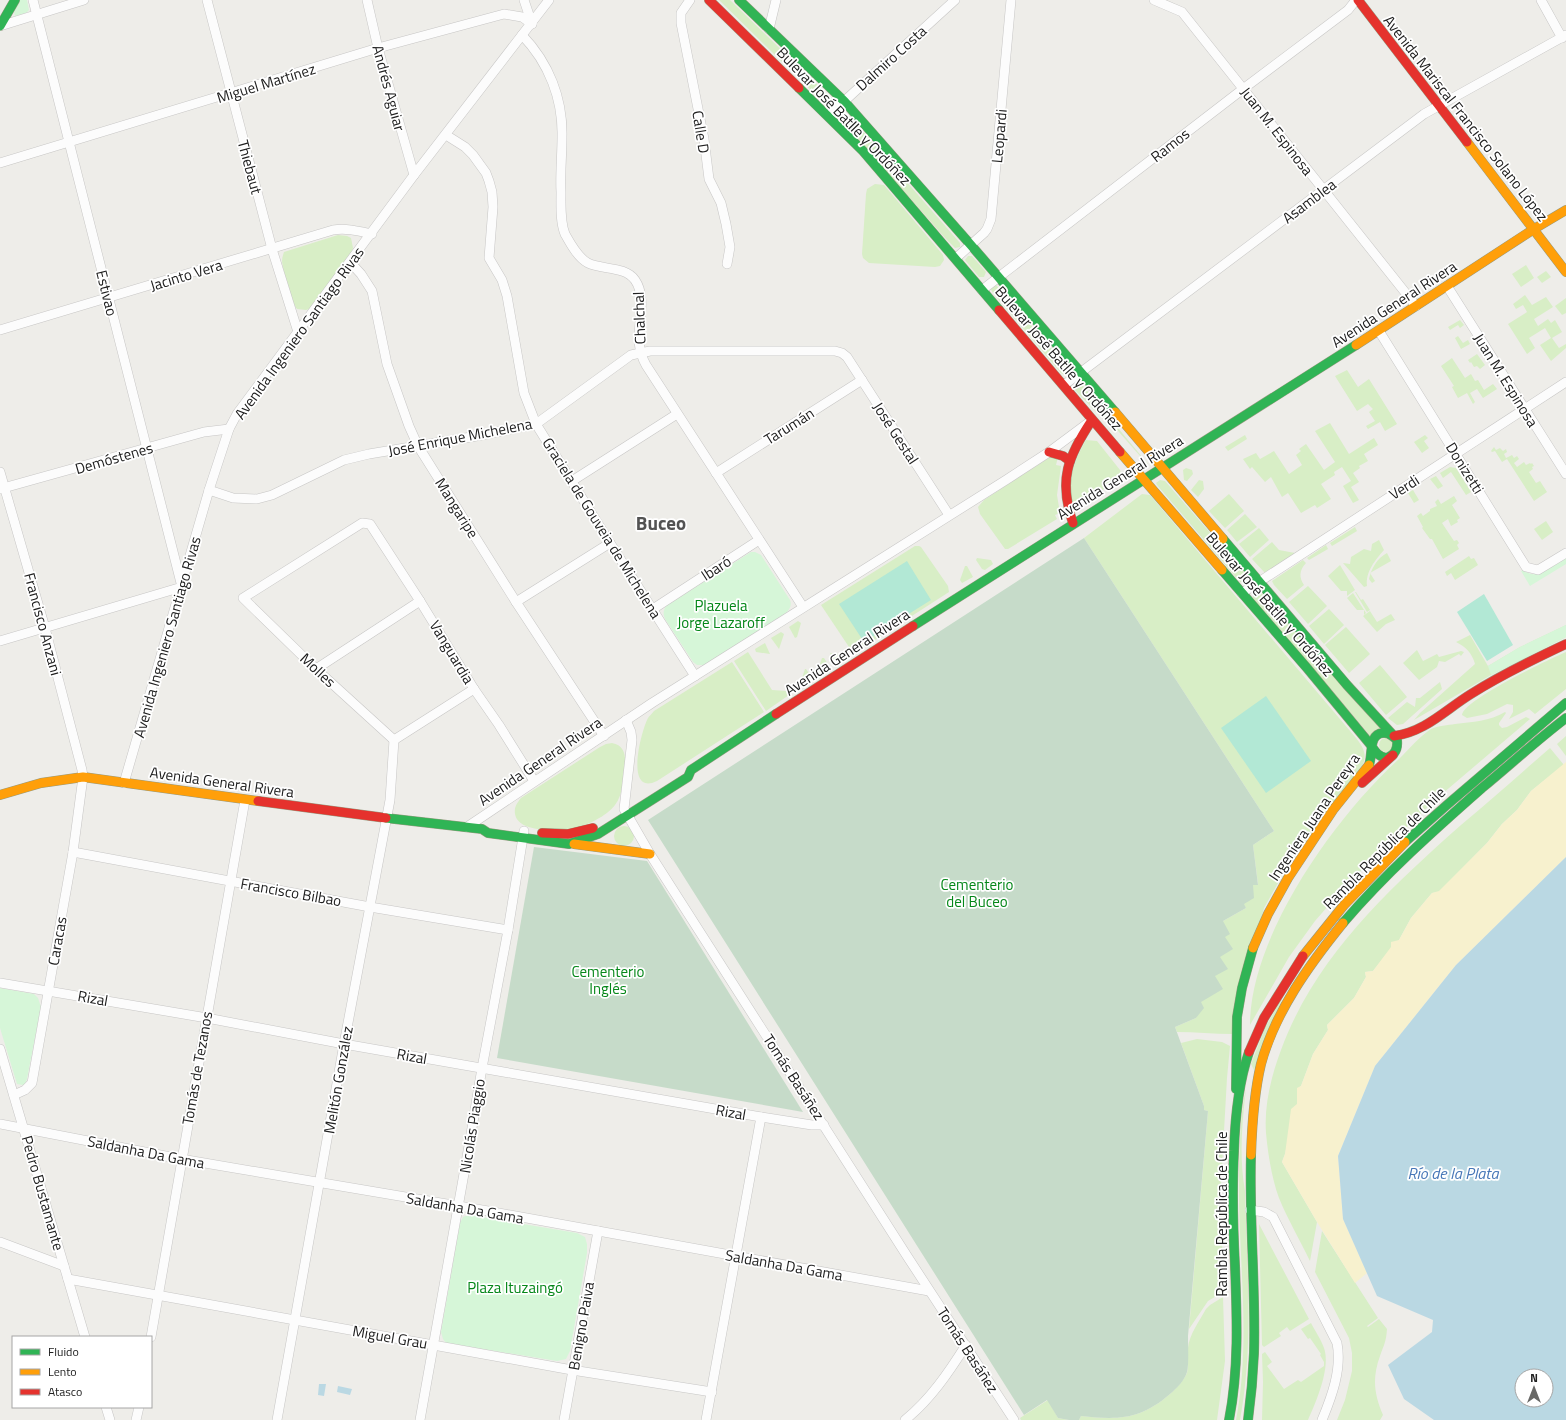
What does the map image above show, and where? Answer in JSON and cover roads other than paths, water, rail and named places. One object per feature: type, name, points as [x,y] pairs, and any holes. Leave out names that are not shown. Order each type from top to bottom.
[{"type":"main road","points":[[0,26],[15,0]]},
{"type":"main road","name":"Bulevar José Batlle y Ordóñez","points":[[709,0],[863,151],[956,258],[1092,420],[1307,668],[1373,748]]},
{"type":"main road","name":"Bulevar José Batlle y Ordóñez","points":[[739,0],[844,101],[1081,372],[1366,708],[1393,735]]},
{"type":"main road","name":"Avenida Mariscal Francisco Solano López","points":[[1357,0],[1566,272]]},
{"type":"main road","name":"Avenida General Rivera","points":[[0,795],[42,782],[83,777],[386,818],[482,829],[490,826],[523,835],[569,844],[598,834],[683,771],[691,770],[1073,523],[1163,468],[1379,331],[1534,229],[1566,210]]},
{"type":"main road","points":[[1073,523],[1065,498],[1066,473],[1081,436],[1092,420]]},
{"type":"main road","points":[[1049,452],[1063,456],[1070,461]]},
{"type":"main road","name":"Ingeniera Juana Pereyra","points":[[1236,1109],[1236,1025],[1252,951],[1268,913],[1288,877],[1344,795],[1370,764],[1373,742],[1377,735],[1386,732],[1393,735],[1409,734],[1420,729],[1470,695],[1566,644]]},
{"type":"main road","name":"Rambla República de Chile","points":[[1229,1420],[1237,1367],[1232,1176],[1236,1109],[1247,1061],[1256,1034],[1290,975],[1317,938],[1352,897],[1401,847],[1443,808],[1566,703]]},
{"type":"main road","name":"Rambla República de Chile","points":[[1248,1420],[1254,1354],[1250,1179],[1256,1094],[1261,1064],[1278,1022],[1293,992],[1311,964],[1342,924],[1411,852],[1535,743],[1566,718]]},
{"type":"main road","points":[[1392,755],[1398,747],[1397,740],[1393,735]]},
{"type":"main road","name":"Ingeniera Juana Pereyra","points":[[1373,748],[1376,754],[1382,758],[1392,755]]},
{"type":"main road","name":"Ingeniera Juana Pereyra","points":[[1250,1179],[1245,1165],[1243,1146],[1251,1075],[1242,1050],[1241,1040],[1243,1012],[1257,952],[1293,881],[1348,799],[1370,775],[1392,755]]},
{"type":"main road","name":"Avenida General Rivera","points":[[523,835],[555,835],[581,832],[626,812]]},
{"type":"main road","points":[[569,844],[650,854]]},
{"type":"street","name":"Estivao","points":[[33,0],[182,587]]},
{"type":"street","points":[[0,26],[84,0]]},
{"type":"street","name":"Thiebaut","points":[[207,0],[272,250],[298,332]]},
{"type":"street","name":"Andrés Aguiar","points":[[367,0],[378,48],[414,175]]},
{"type":"street","points":[[524,0],[532,24]]},
{"type":"street","name":"Avenida Ingeniero Santiago Rivas","points":[[124,783],[209,490],[229,429],[237,414],[372,234],[414,175],[549,0]]},
{"type":"street","name":"Calle D","points":[[690,0],[683,9],[681,23],[704,139],[709,179],[721,203],[726,224],[730,247],[727,264]]},
{"type":"street","points":[[769,29],[776,0]]},
{"type":"street","name":"Dalmiro Costa","points":[[828,116],[955,0]]},
{"type":"street","name":"Leopardi","points":[[956,258],[987,229],[992,212],[1011,0]]},
{"type":"street","name":"Juan M. Espinosa","points":[[1154,0],[1182,12]]},
{"type":"street","name":"Juan M. Espinosa","points":[[1172,0],[1416,306]]},
{"type":"street","name":"Ramos","points":[[982,290],[1348,10],[1357,0]]},
{"type":"street","points":[[1541,0],[1564,37]]},
{"type":"street","name":"Miguel Martínez","points":[[0,163],[231,94],[378,48],[504,14],[522,16],[532,24]]},
{"type":"street","name":"Chalchal","points":[[522,35],[534,48],[541,60],[556,88],[560,102],[562,137],[560,176],[565,233],[572,245],[586,262],[599,267],[626,272],[636,280],[640,296],[639,341],[646,365],[803,607]]},
{"type":"street","name":"Asamblea","points":[[1064,385],[1424,114],[1564,37]]},
{"type":"street","name":"Graciela de Gouveia de Michelena","points":[[446,135],[465,147],[473,155],[486,173],[489,181],[492,192],[493,207],[489,258],[502,280],[507,296],[524,393],[536,424],[610,544],[696,676]]},
{"type":"street","name":"Jacinto Vera","points":[[0,330],[340,229],[356,230],[372,234]]},
{"type":"street","name":"Mangaripe","points":[[350,262],[361,274],[372,291],[387,364],[409,426],[418,446],[516,602],[604,736]]},
{"type":"street","name":"Juan M. Espinosa","points":[[1447,286],[1566,474]]},
{"type":"street","name":"Donizetti","points":[[1379,331],[1526,567],[1538,570],[1566,553]]},
{"type":"street","name":"José Enrique Michelena","points":[[209,490],[233,498],[257,499],[272,495],[344,460],[369,454],[536,424],[631,356],[641,352],[782,350],[831,351],[842,353]]},
{"type":"street","name":"José Gestal","points":[[842,353],[848,357],[949,515]]},
{"type":"street","name":"Tarumán","points":[[716,473],[862,380]]},
{"type":"street","name":"Verdi","points":[[1242,593],[1566,382]]},
{"type":"street","points":[[572,481],[677,414]]},
{"type":"street","name":"Avenida General Rivera","points":[[467,827],[626,720],[1049,452],[1092,420]]},
{"type":"street","name":"Demóstenes","points":[[2,489],[204,432],[229,429]]},
{"type":"street","name":"Francisco Anzani","points":[[0,472],[2,489],[45,628],[83,777]]},
{"type":"street","name":"Molles","points":[[370,524],[362,523],[243,598],[316,669],[394,740]]},
{"type":"street","name":"Vanguardia","points":[[370,524],[534,781]]},
{"type":"street","name":"Ibaró","points":[[653,609],[759,540]]},
{"type":"street","points":[[516,602],[610,544]]},
{"type":"street","points":[[0,642],[182,587]]},
{"type":"street","points":[[316,669],[420,601]]},
{"type":"street","points":[[394,740],[474,689]]},
{"type":"street","points":[[626,720],[631,732],[632,740],[626,812]]},
{"type":"street","name":"Melitón González","points":[[277,1420],[344,1044],[390,800],[394,740]]},
{"type":"street","name":"Caracas","points":[[14,1095],[25,1090],[32,1083],[73,852],[83,777]]},
{"type":"street","name":"Tomás de Tezanos","points":[[151,1336],[206,1018],[232,882],[245,800]]},
{"type":"street","name":"Tomás Basáñez","points":[[626,812],[650,854],[929,1291],[1014,1420]]},
{"type":"street","name":"Nicolás Piaggio","points":[[420,1420],[508,930],[523,835]]},
{"type":"street","name":"Francisco Bilbao","points":[[73,852],[232,882],[508,930]]},
{"type":"street","name":"Rizal","points":[[0,983],[206,1018],[344,1044],[761,1117],[812,1125],[824,1125]]},
{"type":"street","name":"Pedro Bustamante","points":[[0,1049],[85,1336]]},
{"type":"street","points":[[706,1420],[761,1117]]},
{"type":"street","name":"Saldanha Da Gama","points":[[0,1124],[181,1159],[458,1206],[929,1291]]},
{"type":"street","name":"Rambla República de Chile","points":[[1250,1210],[1264,1212],[1273,1217],[1337,1343],[1338,1358],[1336,1381],[1322,1420]]},
{"type":"street","name":"Benigno Paiva","points":[[564,1420],[598,1231]]},
{"type":"street","points":[[0,1242],[64,1266]]},
{"type":"street","name":"Miguel Grau","points":[[68,1279],[572,1370],[712,1392]]},
{"type":"street","points":[[905,1420],[928,1398],[944,1379],[966,1345]]},
{"type":"street","points":[[106,1408],[110,1420]]},
{"type":"street","points":[[136,1420],[139,1408]]},
{"type":"water","name":"Río de la Plata","points":[[1566,857],[1566,1420],[1434,1420],[1404,1399],[1388,1365],[1432,1332],[1433,1320],[1377,1296],[1343,1219],[1338,1156],[1375,1066],[1456,965]]},
{"type":"water","points":[[319,1384],[326,1384],[324,1396],[318,1395]]},
{"type":"water","points":[[338,1386],[352,1389],[350,1395],[337,1392]]},
{"type":"district","name":"Buceo","points":[[661,522]]},
{"type":"park label","name":"Plazuela Jorge Lazaroff","points":[[721,614]]},
{"type":"park label","name":"Cementerio del Buceo","points":[[977,892]]},
{"type":"park label","name":"Cementerio Inglés","points":[[608,980]]},
{"type":"park label","name":"Plaza Ituzaingó","points":[[515,1287]]}]
